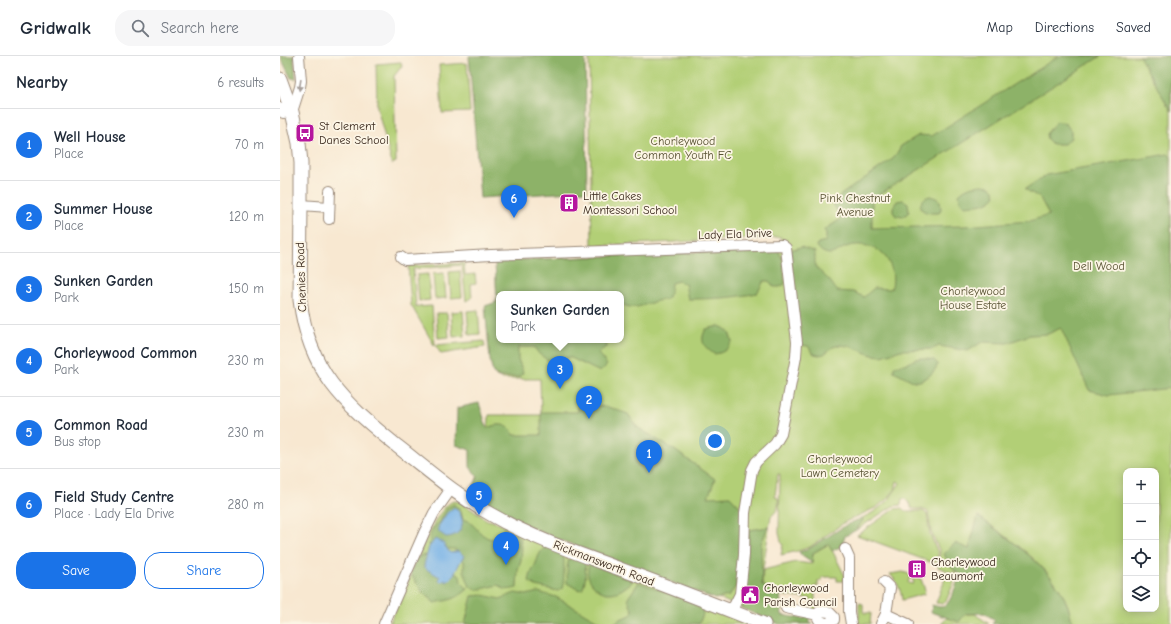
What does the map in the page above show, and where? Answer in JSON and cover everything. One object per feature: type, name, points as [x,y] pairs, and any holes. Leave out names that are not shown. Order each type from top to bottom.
[{"type":"main road","name":"Chenies Road","points":[[280,79],[286,110],[299,143],[301,163],[300,300],[307,336],[317,361],[327,378],[356,412],[451,489]]},
{"type":"main road","name":"Rickmansworth Road","points":[[451,489],[492,515],[542,540],[764,624]]},
{"type":"street","points":[[286,110],[296,97],[300,87],[299,56]]},
{"type":"street","points":[[329,219],[330,191]]},
{"type":"street","points":[[301,205],[329,207]]},
{"type":"street","name":"Lady Ela Drive","points":[[402,257],[405,260],[486,255],[782,245],[786,248],[797,342],[796,361],[781,434],[775,444],[756,462],[752,470],[745,513],[744,562],[740,594],[734,606],[728,610]]},
{"type":"street","points":[[384,624],[424,533],[434,513],[451,489]]},
{"type":"street","points":[[786,608],[818,615],[819,620],[823,622],[829,623],[834,620],[850,624],[848,612],[849,558],[845,549]]},
{"type":"street","points":[[881,624],[886,614],[890,588],[884,582]]},
{"type":"street","points":[[886,614],[908,624]]},
{"type":"green space","points":[[280,56],[294,56],[296,79],[291,78]]},
{"type":"green space","points":[[469,56],[585,56],[587,191],[480,198]]},
{"type":"green space","name":"Chorleywood House Estate","points":[[589,56],[1171,56],[1171,624],[1072,624],[1068,606],[1050,575],[1022,549],[978,516],[969,549],[950,566],[957,573],[938,567],[940,552],[931,532],[928,512],[911,508],[911,505],[905,499],[902,499],[901,505],[893,506],[856,530],[863,520],[862,518],[887,502],[900,483],[897,481],[895,490],[877,507],[845,522],[810,547],[781,555],[783,544],[781,542],[779,532],[780,474],[778,474],[775,496],[778,498],[778,506],[777,510],[771,516],[761,582],[741,602],[741,608],[476,492],[473,487],[479,472],[484,452],[489,415],[541,415],[540,379],[503,379],[496,376],[493,361],[493,307],[496,301],[496,343],[624,343],[624,291],[497,291],[495,262],[782,248],[781,237],[592,246]]},
{"type":"green space","name":"Dell Wood","points":[[1059,56],[1101,56],[872,199],[872,228],[965,226],[1030,221],[1049,215],[1040,198],[1025,189],[1046,175],[1168,154],[1171,157],[1171,388],[1109,395],[1089,390],[1061,328],[1048,334],[1030,335],[1007,343],[982,342],[968,351],[939,346],[933,349],[901,350],[882,356],[872,355],[849,346],[840,345],[833,347],[824,354],[819,355],[814,354],[808,346],[800,345],[790,250],[801,247],[815,252],[816,268],[830,281],[837,291],[853,292],[864,297],[874,288],[891,289],[893,283],[891,267],[887,259],[878,250],[872,247],[852,245],[829,254],[822,252],[818,248],[818,243],[826,241],[826,233],[824,230],[841,219],[832,201],[894,158],[901,146],[919,135],[932,136]]},
{"type":"green space","points":[[1139,56],[1171,56],[1171,111]]},
{"type":"green space","points":[[401,62],[402,66],[394,76],[396,162],[392,164],[377,108],[376,64]]},
{"type":"green space","points":[[467,63],[470,112],[442,113],[439,65]]},
{"type":"green space","points":[[1057,121],[1066,124],[1071,131],[1071,138],[1064,144],[1052,144],[1047,139],[1046,134]]},
{"type":"green space","points":[[982,185],[990,186],[994,190],[995,197],[984,204],[964,206],[960,201],[959,194],[969,187]]},
{"type":"green space","points":[[930,196],[940,201],[941,209],[939,213],[927,212],[920,208],[923,200]]},
{"type":"green space","points":[[903,200],[908,203],[909,212],[903,217],[896,216],[893,212],[893,207],[897,201]]},
{"type":"green space","points":[[778,249],[783,261],[785,284],[780,287],[774,287],[769,281],[764,281],[757,293],[722,298],[688,299],[685,284],[678,281],[671,283],[670,294],[666,300],[633,307],[624,305],[624,291],[496,291],[495,261]]},
{"type":"green space","points":[[464,263],[465,275],[475,274],[476,283],[471,284],[472,298],[466,301],[462,265],[413,269],[416,307],[432,306],[435,345],[484,341],[485,347],[441,354],[434,345],[411,305],[408,266]]},
{"type":"green space","points":[[460,271],[462,297],[451,298],[449,272]]},
{"type":"green space","points":[[444,273],[446,298],[435,299],[433,274]]},
{"type":"green space","points":[[428,274],[430,300],[419,301],[417,275]]},
{"type":"green space","points":[[496,302],[496,343],[606,343],[607,346],[598,353],[607,365],[600,372],[569,357],[553,364],[539,354],[534,347],[518,347],[518,359],[523,372],[520,377],[500,377],[493,373],[490,360],[485,306]]},
{"type":"green space","points":[[478,310],[480,334],[469,335],[467,311]]},
{"type":"green space","points":[[463,311],[465,336],[453,337],[451,312]]},
{"type":"green space","points":[[436,313],[447,313],[449,337],[438,338]]},
{"type":"green space","points":[[719,326],[725,328],[732,342],[724,351],[714,354],[705,346],[703,337],[706,329]]},
{"type":"green space","points":[[921,358],[934,360],[938,364],[932,374],[926,378],[914,381],[894,372],[894,366],[909,363],[915,359]]},
{"type":"green space","points":[[578,398],[597,406],[608,407],[628,414],[637,427],[676,451],[715,479],[708,497],[730,496],[744,511],[736,586],[729,596],[715,599],[545,534],[506,515],[471,494],[478,477],[470,467],[470,450],[456,445],[457,408],[479,403],[487,428],[495,425],[503,425],[509,428],[514,435],[541,435],[541,412],[578,412]]},
{"type":"green space","points":[[454,501],[460,502],[487,520],[755,624],[389,624],[426,538],[440,513],[447,505]]},
{"type":"green space","points":[[454,504],[461,511],[463,520],[467,520],[483,535],[491,539],[504,537],[503,528],[520,537],[522,547],[517,588],[507,590],[499,585],[477,590],[470,587],[464,571],[464,561],[458,556],[455,549],[434,551],[429,545],[433,528],[437,523],[439,523],[447,508]]},
{"type":"green space","points":[[902,508],[905,511],[923,511],[927,514],[930,534],[938,553],[937,562],[934,561],[933,563],[857,535],[894,509]]},
{"type":"green space","points":[[978,516],[1022,549],[1049,575],[1060,590],[1068,606],[1072,624],[992,624],[995,620],[984,613],[965,614],[959,622],[931,612],[932,605],[942,607],[947,604],[952,596],[960,575],[950,566],[944,554],[955,543],[969,549]]},
{"type":"green space","points":[[862,518],[863,520],[856,530],[845,536],[842,546],[832,551],[828,544],[813,553],[812,563],[799,552],[807,550],[846,525]]},
{"type":"green space","points":[[768,527],[761,544],[762,585],[780,594],[782,615],[804,619],[806,615],[813,617],[809,620],[813,624],[779,624],[741,608],[749,530]]},
{"type":"green space","points":[[829,544],[845,576],[845,581],[837,581],[837,577],[822,577],[822,581],[818,581],[818,586],[815,586],[815,604],[817,609],[814,611],[810,605],[811,599],[780,595],[762,585],[763,570],[796,562],[812,564],[813,553]]},
{"type":"green space","points":[[549,545],[558,549],[564,558],[563,584],[562,589],[558,591],[536,586],[529,582],[539,554]]},
{"type":"green space","points":[[424,555],[432,558],[448,572],[457,573],[460,575],[461,582],[468,589],[456,597],[434,603],[423,593],[410,573],[416,558]]},
{"type":"green space","points":[[571,556],[585,558],[585,578],[582,590],[577,589],[567,583],[567,565]]},
{"type":"green space","points":[[589,563],[633,581],[619,591],[610,593],[603,592],[594,586],[589,579]]},
{"type":"green space","points":[[903,572],[909,574],[910,576],[908,583],[913,584],[914,581],[912,580],[912,575],[921,579],[925,590],[924,594],[902,600],[901,592],[890,574]]},
{"type":"green space","points":[[947,573],[949,575],[957,575],[947,599],[943,604],[936,603]]},
{"type":"green space","points":[[639,582],[702,605],[703,614],[699,624],[613,624],[620,619],[631,615],[633,611],[628,598]]},
{"type":"green space","points":[[538,592],[556,597],[603,624],[465,624],[472,596],[483,595],[500,599],[515,593],[526,595]]},
{"type":"green space","points":[[859,603],[863,604],[864,613],[871,613],[870,624],[862,624],[855,621],[854,619],[859,618]]},
{"type":"green space","points":[[965,614],[975,614],[989,624],[941,624],[947,618]]},
{"type":"water","points":[[454,507],[461,516],[462,525],[457,533],[446,537],[439,532],[438,527],[447,513]]},
{"type":"water","points":[[435,539],[443,543],[450,553],[459,551],[464,556],[453,576],[447,582],[444,580],[442,582],[439,581],[440,577],[426,569],[424,565],[429,547]]},
{"type":"place","name":"St Clement Danes School","points":[[305,133]]},
{"type":"place","name":"Little Cakes Montessori School","points":[[569,203]]},
{"type":"place","name":"Field Study Centre","points":[[514,218]]},
{"type":"place","name":"Sunken Garden","points":[[560,389]]},
{"type":"place","name":"Summer House","points":[[589,419]]},
{"type":"place","name":"Well House","points":[[649,473]]},
{"type":"place","name":"Common Road","points":[[479,515]]},
{"type":"place","name":"Chorleywood Common","points":[[506,565]]},
{"type":"place","name":"Chorleywood Beaumont","points":[[917,569]]},
{"type":"place","name":"Chorleywood Parish Council","points":[[750,595]]},
{"type":"park label","name":"Chorleywood Common Youth FC","points":[[683,148]]},
{"type":"park label","name":"Pink Chestnut Avenue","points":[[855,205]]},
{"type":"park label","name":"Chorleywood Lawn Cemetery","points":[[840,466]]}]
